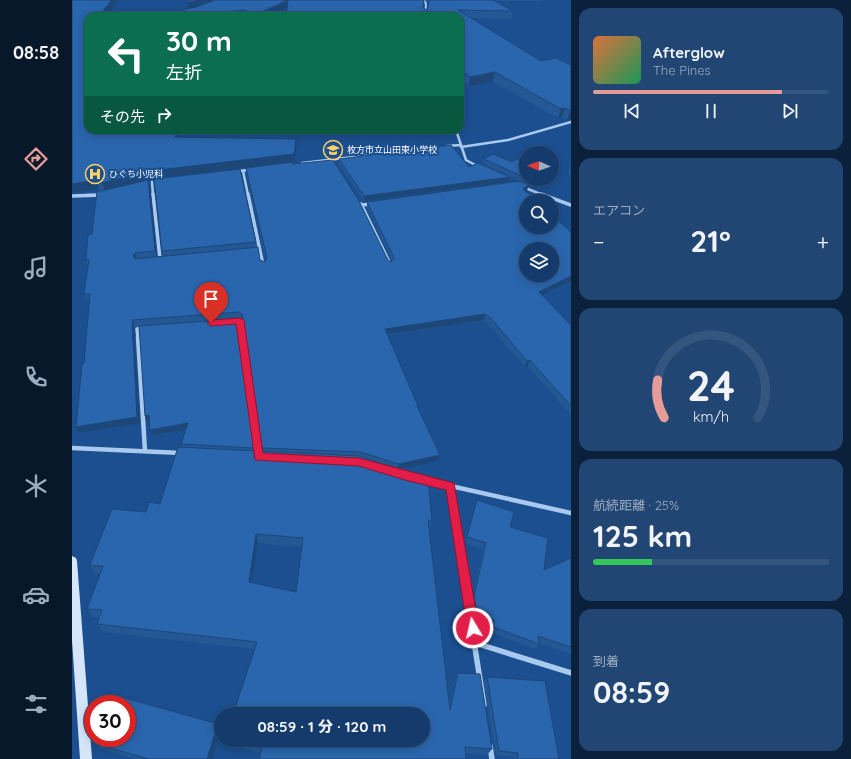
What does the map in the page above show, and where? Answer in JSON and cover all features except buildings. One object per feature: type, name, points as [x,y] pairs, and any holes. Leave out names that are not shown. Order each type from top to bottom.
[{"type":"main road","points":[[72,561],[86,759]]},
{"type":"street","points":[[424,0],[426,4],[425,12]]},
{"type":"street","points":[[446,146],[461,146],[508,140],[571,122]]},
{"type":"street","points":[[457,134],[466,160],[486,170]]},
{"type":"street","points":[[295,164],[400,152]]},
{"type":"street","points":[[332,160],[336,166]]},
{"type":"street","points":[[235,172],[258,169]]},
{"type":"street","points":[[243,171],[264,265]]},
{"type":"street","points":[[145,184],[160,181]]},
{"type":"street","points":[[152,182],[160,259]]},
{"type":"street","points":[[517,184],[556,202],[571,205]]},
{"type":"street","points":[[72,196],[108,193]]},
{"type":"street","points":[[358,199],[390,265]]},
{"type":"street","points":[[362,205],[377,203]]},
{"type":"street","points":[[252,250],[260,250]]},
{"type":"street","points":[[153,260],[168,259]]},
{"type":"street","points":[[224,322],[240,320],[259,457]]},
{"type":"street","points":[[144,451],[137,329],[153,328]]},
{"type":"street","points":[[72,448],[190,453]]},
{"type":"street","points":[[251,456],[266,457]]},
{"type":"street","points":[[420,479],[571,513]]},
{"type":"street","points":[[450,486],[486,713]]},
{"type":"street","points":[[476,643],[571,673]]},
{"type":"street","points":[[489,736],[492,759]]},
{"type":"place","name":"枚方市立山田東小学校","points":[[333,150]]},
{"type":"place","name":"ひぐち小児科","points":[[95,174]]},
{"type":"route","points":[[211,323],[240,320],[259,457],[359,462],[405,476],[450,486],[473,628]]}]
